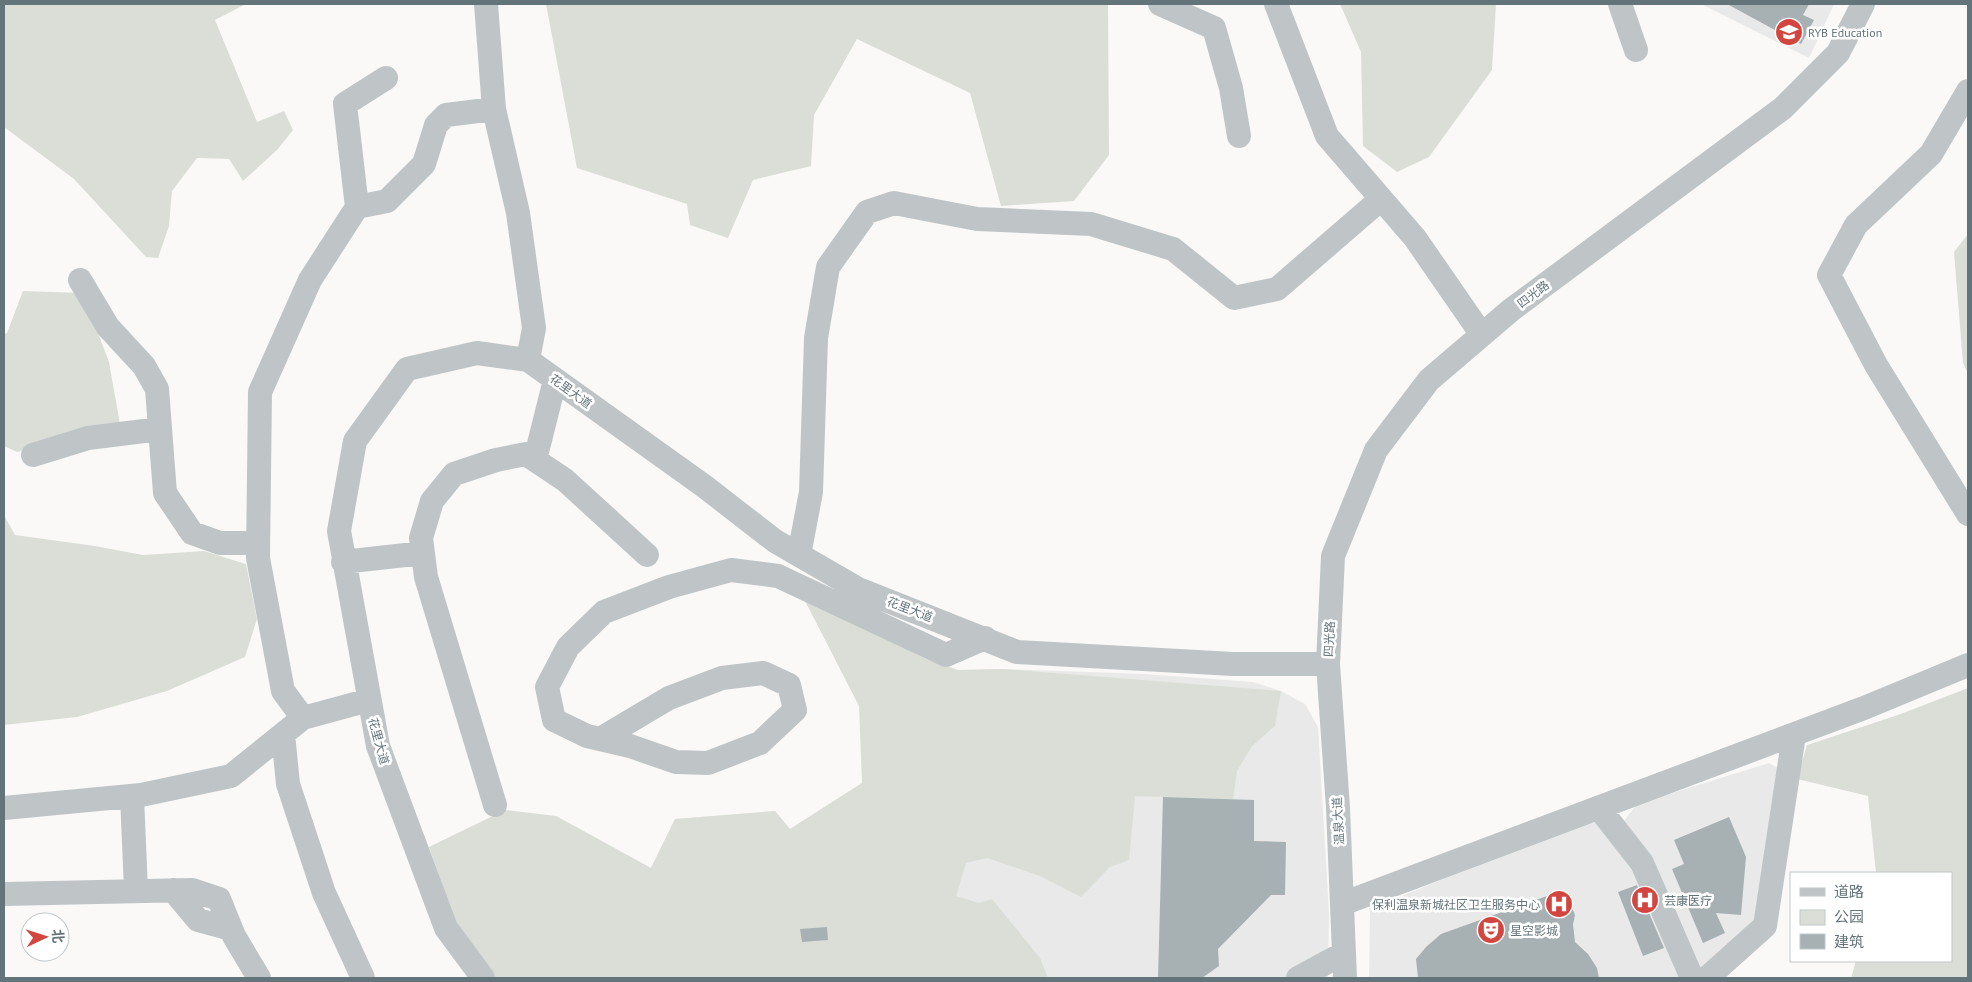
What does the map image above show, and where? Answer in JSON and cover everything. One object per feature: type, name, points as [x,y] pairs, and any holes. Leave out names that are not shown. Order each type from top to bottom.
[{"type":"street","points":[[486,4],[494,109],[518,213],[533,318],[534,328],[528,360]]},
{"type":"street","points":[[1160,4],[1214,28],[1231,88],[1239,136]]},
{"type":"street","points":[[1276,4],[1327,136],[1415,238],[1482,335]]},
{"type":"street","points":[[1620,4],[1636,50]]},
{"type":"street","name":"四光路","points":[[1328,664],[1333,556],[1376,450],[1429,380],[1511,310],[1783,108],[1838,53],[1863,4]]},
{"type":"street","points":[[303,718],[283,691],[258,558],[260,392],[310,280],[358,207],[345,104],[386,78]]},
{"type":"street","points":[[1968,91],[1931,154],[1856,225],[1829,276],[1876,365],[1968,514]]},
{"type":"street","points":[[358,207],[387,201],[424,164],[436,125],[446,115],[494,109]]},
{"type":"street","points":[[799,555],[811,492],[816,338],[828,267],[867,212],[894,203],[977,218],[1091,224],[1173,249],[1234,298],[1277,290],[1381,199]]},
{"type":"street","points":[[80,280],[108,327],[144,366],[157,389],[165,492],[192,533],[220,543],[258,543]]},
{"type":"street","name":"花里大道","points":[[483,978],[446,928],[378,746],[343,562],[339,531],[355,441],[407,369],[477,353],[528,360],[704,486],[775,541],[858,589],[1017,652],[1233,664],[1328,664]]},
{"type":"street","points":[[535,460],[555,380]]},
{"type":"street","points":[[33,455],[88,438],[160,429]]},
{"type":"street","points":[[495,805],[426,577],[421,538],[432,501],[454,474],[496,460],[526,454],[565,480],[647,556]]},
{"type":"street","points":[[343,562],[423,553]]},
{"type":"street","points":[[600,739],[669,698],[722,678],[764,673],[789,685],[795,710],[760,743],[708,763],[676,762],[630,746],[587,736],[554,720],[548,686],[568,647],[604,612],[669,587],[731,570],[778,576],[946,655],[985,638]]},
{"type":"street","name":"温泉大道","points":[[1328,664],[1338,808],[1345,978]]},
{"type":"street","points":[[1342,904],[1794,735],[1968,665]]},
{"type":"street","points":[[4,808],[132,796],[231,776],[303,718],[370,700]]},
{"type":"street","points":[[283,734],[288,784],[324,892],[363,978]]},
{"type":"street","points":[[1707,978],[1765,926],[1794,735]]},
{"type":"street","points":[[132,796],[136,891]]},
{"type":"street","points":[[1599,808],[1642,863],[1692,978]]},
{"type":"street","points":[[4,894],[192,890],[219,899],[231,929],[259,978]]},
{"type":"street","points":[[1298,978],[1344,953]]},
{"type":"shaded area","name":"RYB Education","points":[[1701,4],[1834,4],[1809,58]]},
{"type":"shaded area","points":[[928,660],[958,670],[1003,669],[1144,674],[1253,682],[1281,691],[1305,704],[1318,727],[1329,913],[1328,978],[492,978],[429,847],[556,816],[651,868],[675,819],[775,811],[790,829],[862,783]]},
{"type":"shaded area","points":[[1769,763],[1797,779],[1771,915],[1702,969],[1675,978],[1369,978],[1370,909],[1583,822],[1621,825],[1637,804]]},
{"type":"green space","points":[[4,4],[246,4],[215,20],[257,122],[284,111],[293,130],[277,150],[243,181],[229,159],[197,158],[172,191],[169,226],[158,258],[146,257],[74,179],[4,127]]},
{"type":"green space","points":[[546,4],[1108,4],[1109,155],[1074,201],[1001,206],[970,93],[857,39],[814,115],[811,166],[753,180],[728,238],[690,225],[687,204],[577,168]]},
{"type":"green space","points":[[1340,4],[1496,4],[1492,70],[1429,157],[1397,172],[1363,146],[1361,52]]},
{"type":"green space","points":[[1968,234],[1968,374],[1963,363],[1954,252]]},
{"type":"green space","points":[[23,291],[83,293],[109,362],[120,424],[17,452],[4,446],[4,334],[7,333]]},
{"type":"green space","points":[[4,515],[15,535],[143,555],[204,551],[246,564],[257,619],[245,657],[167,691],[77,717],[4,725]]},
{"type":"green space","points":[[803,597],[928,660],[958,670],[1003,669],[1281,691],[1275,726],[1252,746],[1237,771],[1233,799],[1135,796],[1129,860],[1110,867],[1081,897],[1040,876],[987,858],[966,863],[956,896],[979,903],[992,899],[1040,958],[1048,978],[492,978],[460,935],[429,847],[505,810],[556,816],[651,868],[675,819],[775,811],[790,829],[862,783],[859,706]]},
{"type":"green space","points":[[1968,688],[1968,978],[1851,978],[1856,962],[1952,962],[1952,872],[1876,872],[1868,796],[1797,779],[1807,745],[1898,715]]},
{"type":"building","points":[[1727,4],[1809,4],[1803,15],[1814,20],[1801,44]]},
{"type":"building","points":[[1163,797],[1254,800],[1254,841],[1286,842],[1285,895],[1271,895],[1218,949],[1219,966],[1202,978],[1158,978]]},
{"type":"building","points":[[1729,817],[1746,857],[1741,915],[1716,913],[1725,933],[1703,943],[1672,869],[1684,864],[1674,840]]},
{"type":"building","points":[[1637,885],[1664,948],[1643,956],[1618,892]]},
{"type":"building","points":[[1557,895],[1570,903],[1575,915],[1573,924],[1575,942],[1588,954],[1597,968],[1599,978],[1418,978],[1416,959],[1441,934],[1547,896]]},
{"type":"building","points":[[827,927],[828,940],[802,942],[800,929]]},
{"type":"place","name":"RYB Education","points":[[1789,32]]},
{"type":"place","name":"芸康医疗","points":[[1645,900]]},
{"type":"place","name":"保利温泉新城社区卫生服务中心","points":[[1559,904]]},
{"type":"place","name":"星空影城","points":[[1491,930]]}]
